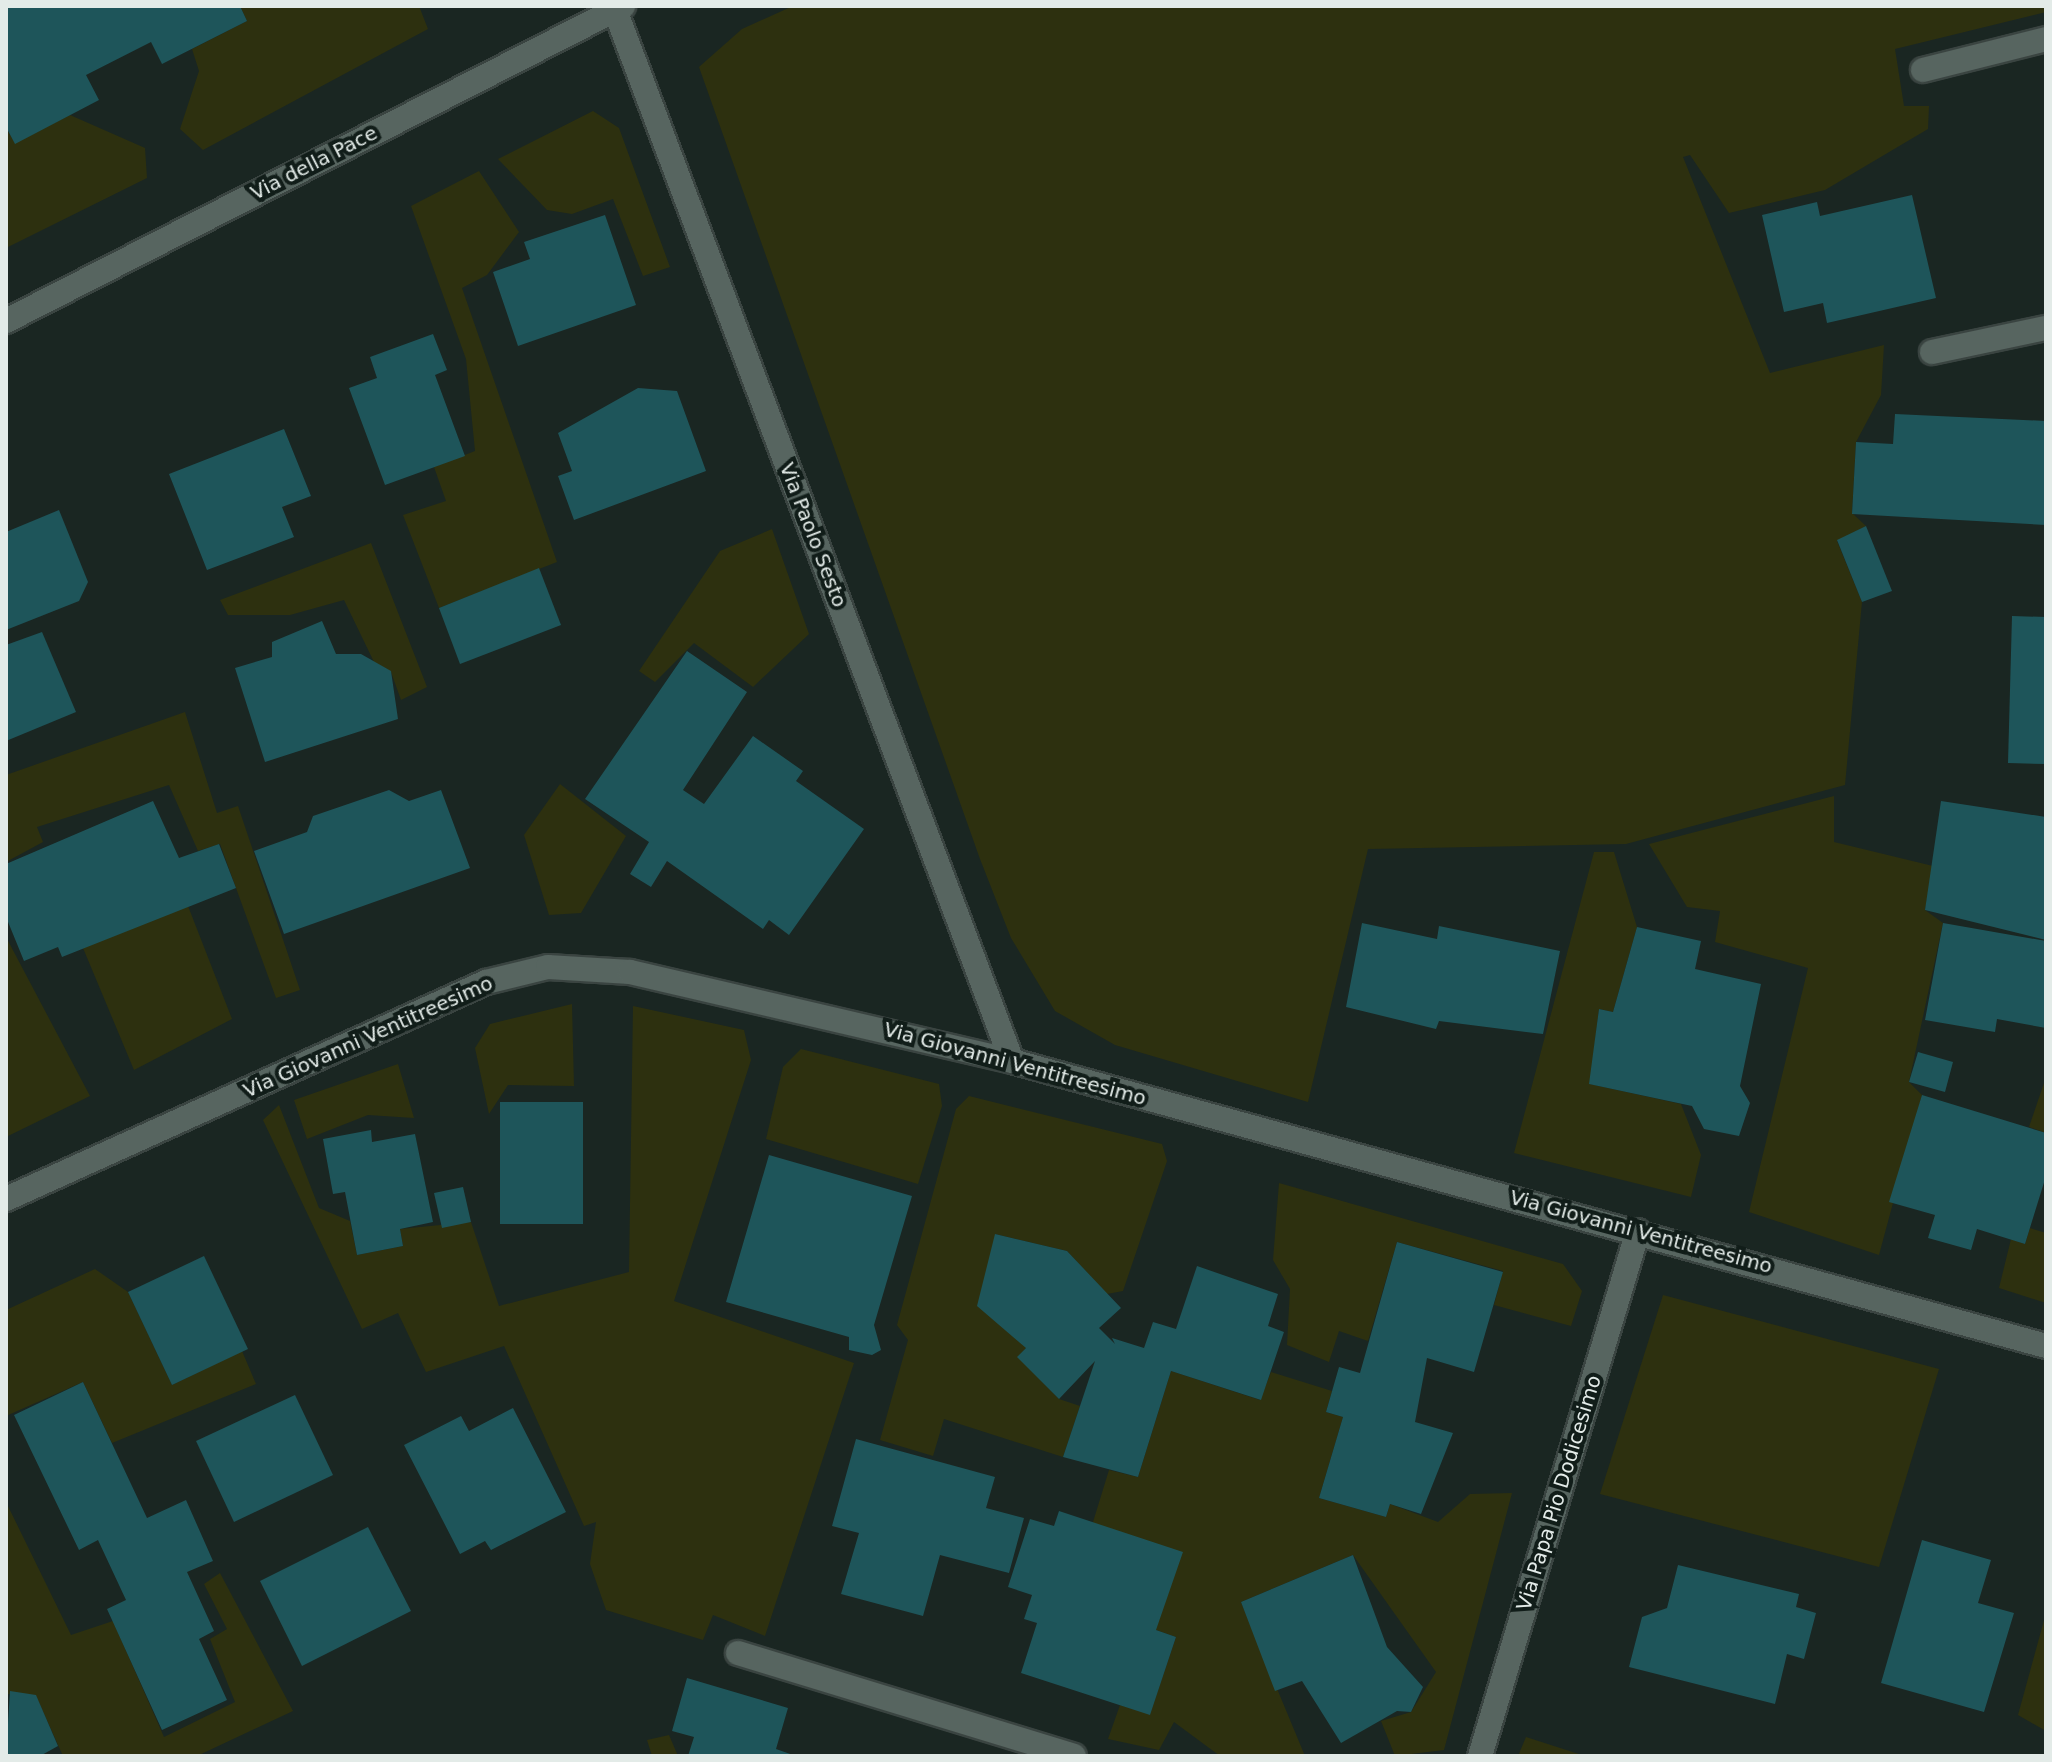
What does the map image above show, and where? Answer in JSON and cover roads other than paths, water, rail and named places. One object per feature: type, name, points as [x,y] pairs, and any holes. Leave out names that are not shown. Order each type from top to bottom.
[{"type":"street","name":"Via della Pace","points":[[6,321],[619,8]]},
{"type":"street","name":"Via Paolo Sesto","points":[[619,8],[1012,1061]]},
{"type":"street","points":[[1923,70],[2046,39]]},
{"type":"street","points":[[1932,352],[2046,328]]},
{"type":"street","name":"Via Giovanni Ventitreesimo","points":[[6,1199],[486,982],[548,967],[630,972],[1012,1061],[1638,1231],[2046,1346]]},
{"type":"street","name":"Via Papa Pio Dodicesimo","points":[[1480,1756],[1638,1231]]},
{"type":"street","points":[[738,1653],[1074,1756]]}]
